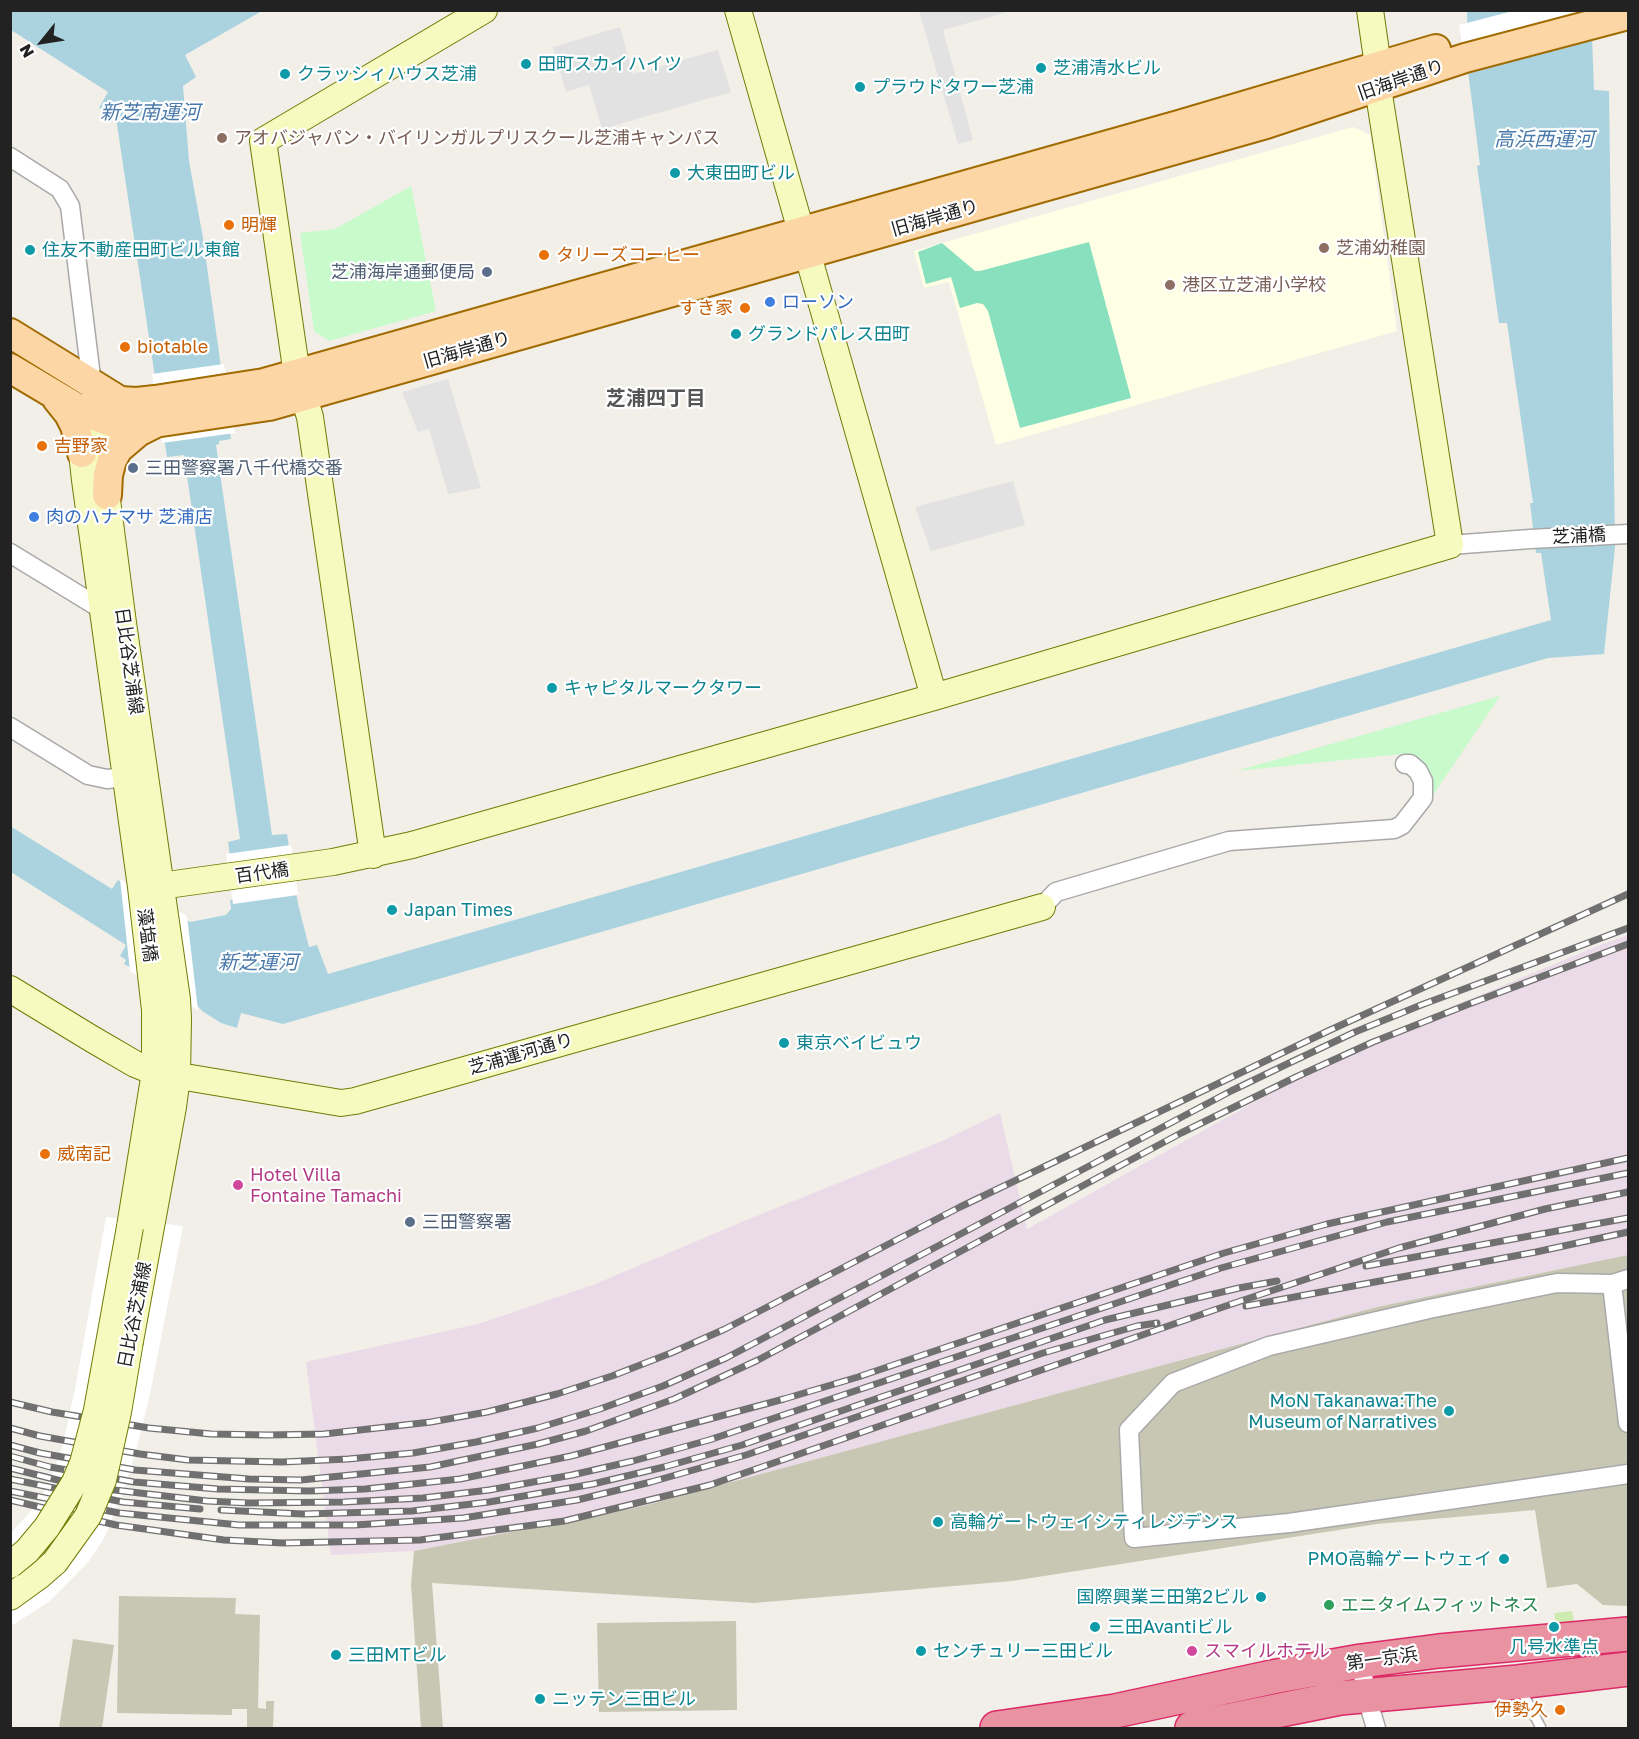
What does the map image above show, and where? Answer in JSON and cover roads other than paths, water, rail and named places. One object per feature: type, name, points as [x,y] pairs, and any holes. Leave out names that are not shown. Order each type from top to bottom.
[{"type":"highway","name":"第一京浜","points":[[997,1728],[1115,1711],[1361,1660],[1629,1634]]},
{"type":"highway","points":[[1439,1651],[1431,1660],[1429,1670],[1443,1689]]},
{"type":"highway","name":"第一京浜","points":[[1192,1728],[1340,1698],[1518,1682],[1629,1669]]},
{"type":"highway","points":[[1272,1677],[1295,1677],[1302,1684],[1304,1694],[1299,1702],[1288,1708]]},
{"type":"main road","name":"旧海岸通り","points":[[157,412],[238,400],[300,386],[804,243],[1266,124],[1378,77],[1464,50],[1585,17],[1629,15]]},
{"type":"main road","points":[[10,333],[120,401],[137,402],[157,412]]},
{"type":"main road","points":[[10,368],[96,418],[126,425],[157,412]]},
{"type":"main road","points":[[52,393],[69,414],[75,426],[82,453]]},
{"type":"main road","points":[[107,495],[108,475],[118,449],[157,412]]},
{"type":"street","points":[[373,855],[310,417],[300,386],[263,141],[484,10]]},
{"type":"street","points":[[738,10],[934,697]]},
{"type":"street","points":[[1370,10],[1378,77],[1450,545]]},
{"type":"street","points":[[10,157],[60,189],[69,206],[93,385]]},
{"type":"street","name":"日比谷芝浦線","points":[[93,385],[107,495],[112,616]]},
{"type":"street","name":"日比谷芝浦線","points":[[96,418],[87,434],[82,453],[112,616],[135,776],[155,892]]},
{"type":"street","name":"芝浦橋","points":[[1450,545],[1629,534]]},
{"type":"street","name":"百代橋","points":[[155,892],[226,878],[373,855],[934,697],[1450,545]]},
{"type":"street","points":[[10,553],[112,616]]},
{"type":"street","points":[[10,727],[88,775],[107,779],[135,776]]},
{"type":"street","points":[[1042,907],[1056,892],[1229,841],[1394,829],[1402,825],[1423,798],[1423,782],[1418,771],[1410,764],[1405,764]]},
{"type":"street","name":"藻塩橋","points":[[153,983],[155,892]]},
{"type":"street","name":"藻塩橋","points":[[155,892],[177,999]]},
{"type":"street","name":"芝浦運河通り","points":[[10,989],[135,1064],[166,1074],[341,1102],[355,1101],[1042,907]]},
{"type":"street","name":"日比谷芝浦線","points":[[153,983],[166,1074]]},
{"type":"street","name":"日比谷芝浦線","points":[[10,1598],[55,1562],[88,1516],[103,1480],[118,1412],[141,1230],[166,1074],[178,1040],[177,999]]},
{"type":"street","name":"日比谷芝浦線","points":[[10,1565],[27,1551],[47,1527],[84,1463],[141,1230]]},
{"type":"street","points":[[1629,1423],[1623,1280],[1557,1283],[1429,1309],[1269,1346],[1173,1383],[1129,1430],[1134,1538],[1289,1523],[1629,1474]]},
{"type":"street","points":[[1361,1660],[1366,1695],[1376,1728]]},
{"type":"lane","points":[[1518,1682],[1528,1707],[1541,1728]]},
{"type":"water","points":[[11,11],[262,11],[185,55],[196,77],[183,86],[189,161],[203,238],[231,439],[219,441],[216,445],[272,835],[287,834],[298,904],[309,947],[317,945],[328,974],[1551,620],[1541,553],[1536,553],[1530,503],[1533,503],[1507,323],[1499,323],[1477,166],[1480,165],[1468,71],[1467,11],[1591,11],[1594,90],[1609,91],[1615,547],[1604,654],[1548,658],[283,1024],[241,1013],[237,1028],[221,1023],[202,1011],[196,1004],[124,964],[126,960],[120,956],[126,945],[11,872],[10,826],[112,889],[118,880],[190,922],[226,915],[231,909],[230,900],[236,899],[228,842],[240,839],[184,455],[167,457],[116,118],[110,111],[99,108],[108,92],[11,30]]},
{"type":"railway","points":[[10,1402],[52,1412],[149,1428],[211,1434],[267,1435],[324,1434],[431,1422],[487,1412],[557,1394],[612,1376],[725,1329],[960,1207],[1328,1031],[1628,894]]},
{"type":"railway","points":[[10,1428],[40,1436],[140,1454],[188,1460],[282,1462],[413,1453],[538,1428],[600,1409],[663,1386],[726,1358],[1231,1091],[1355,1032],[1628,928]]},
{"type":"railway","points":[[10,1445],[40,1453],[135,1470],[249,1479],[301,1480],[430,1467],[538,1444],[586,1431],[674,1399],[758,1360],[1181,1133],[1296,1077],[1373,1042],[1628,944]]},
{"type":"railway","points":[[10,1456],[50,1467],[134,1482],[218,1489],[309,1491],[365,1489],[460,1479],[571,1456],[784,1399],[858,1377],[1224,1253],[1327,1224],[1628,1158]]},
{"type":"railway","points":[[10,1468],[81,1486],[207,1501],[249,1503],[423,1498],[489,1490],[572,1475],[709,1440],[1221,1268],[1387,1222],[1628,1173]]},
{"type":"railway","points":[[10,1500],[116,1525],[224,1540],[283,1543],[420,1540],[564,1521],[710,1485],[1399,1248],[1545,1209],[1628,1192]]},
{"type":"railway","points":[[1366,1266],[1628,1218]]},
{"type":"railway","points":[[1246,1306],[1536,1252],[1628,1232]]},
{"type":"railway","points":[[221,1510],[303,1514],[412,1511],[489,1502],[593,1484],[742,1445],[1105,1320],[1277,1281]]},
{"type":"railway","points":[[10,1491],[119,1513],[239,1525],[355,1525],[463,1518],[577,1500],[651,1482],[746,1455],[1043,1353],[1137,1326],[1157,1323]]},
{"type":"railway","points":[[10,1479],[123,1502],[200,1509]]},
{"type":"place","name":"田町スカイハイツ","points":[[526,64]]},
{"type":"place","name":"芝浦清水ビル","points":[[1041,68]]},
{"type":"place","name":"クラッシィハウス芝浦","points":[[285,74]]},
{"type":"place","name":"プラウドタワー芝浦","points":[[860,87]]},
{"type":"place","name":"アオバジャパン・バイリンガルプリスクール芝浦キャンパス","points":[[222,138]]},
{"type":"place","name":"大東田町ビル","points":[[675,173]]},
{"type":"place","name":"明輝","points":[[229,225]]},
{"type":"place","name":"芝浦幼稚園","points":[[1324,248]]},
{"type":"place","name":"住友不動産田町ビル東館","points":[[30,250]]},
{"type":"place","name":"タリーズコーヒー","points":[[544,255]]},
{"type":"place","name":"芝浦海岸通郵便局","points":[[487,272]]},
{"type":"place","name":"港区立芝浦小学校","points":[[1170,285]]},
{"type":"place","name":"ローソン","points":[[770,302]]},
{"type":"place","name":"すき家","points":[[745,308]]},
{"type":"place","name":"グランドパレス田町","points":[[736,334]]},
{"type":"place","name":"biotable","points":[[125,347]]},
{"type":"place","name":"吉野家","points":[[42,446]]},
{"type":"place","name":"三田警察署八千代橋交番","points":[[133,468]]},
{"type":"place","name":"肉のハナマサ 芝浦店","points":[[34,517]]},
{"type":"place","name":"キャピタルマークタワー","points":[[552,688]]},
{"type":"place","name":"Japan Times","points":[[392,910]]},
{"type":"place","name":"東京ベイビュウ","points":[[784,1043]]},
{"type":"place","name":"威南記","points":[[45,1154]]},
{"type":"place","name":"Hotel Villa Fontaine Tamachi","points":[[238,1185]]},
{"type":"place","name":"三田警察署","points":[[410,1222]]},
{"type":"place","name":"MoN Takanawa:The Museum of Narratives","points":[[1449,1411]]},
{"type":"place","name":"高輪ゲートウェイシティレジデンス","points":[[938,1522]]},
{"type":"place","name":"PMO高輪ゲートウェイ","points":[[1504,1559]]},
{"type":"place","name":"国際興業三田第2ビル","points":[[1261,1597]]},
{"type":"place","name":"エニタイムフィットネス","points":[[1329,1605]]},
{"type":"place","name":"三田Avantiビル","points":[[1095,1627]]},
{"type":"place","name":"几号水準点","points":[[1554,1627]]},
{"type":"place","name":"センチュリー三田ビル","points":[[921,1651]]},
{"type":"place","name":"スマイルホテル","points":[[1192,1651]]},
{"type":"place","name":"三田MTビル","points":[[336,1655]]},
{"type":"place","name":"ニッテン三田ビル","points":[[540,1699]]},
{"type":"place","name":"伊勢久","points":[[1560,1710]]},
{"type":"district","name":"芝浦四丁目","points":[[656,399]]},
{"type":"water label","name":"新芝南運河","points":[[150,113]]},
{"type":"water label","name":"高浜西運河","points":[[1544,140]]},
{"type":"water label","name":"新芝運河","points":[[258,963]]}]
